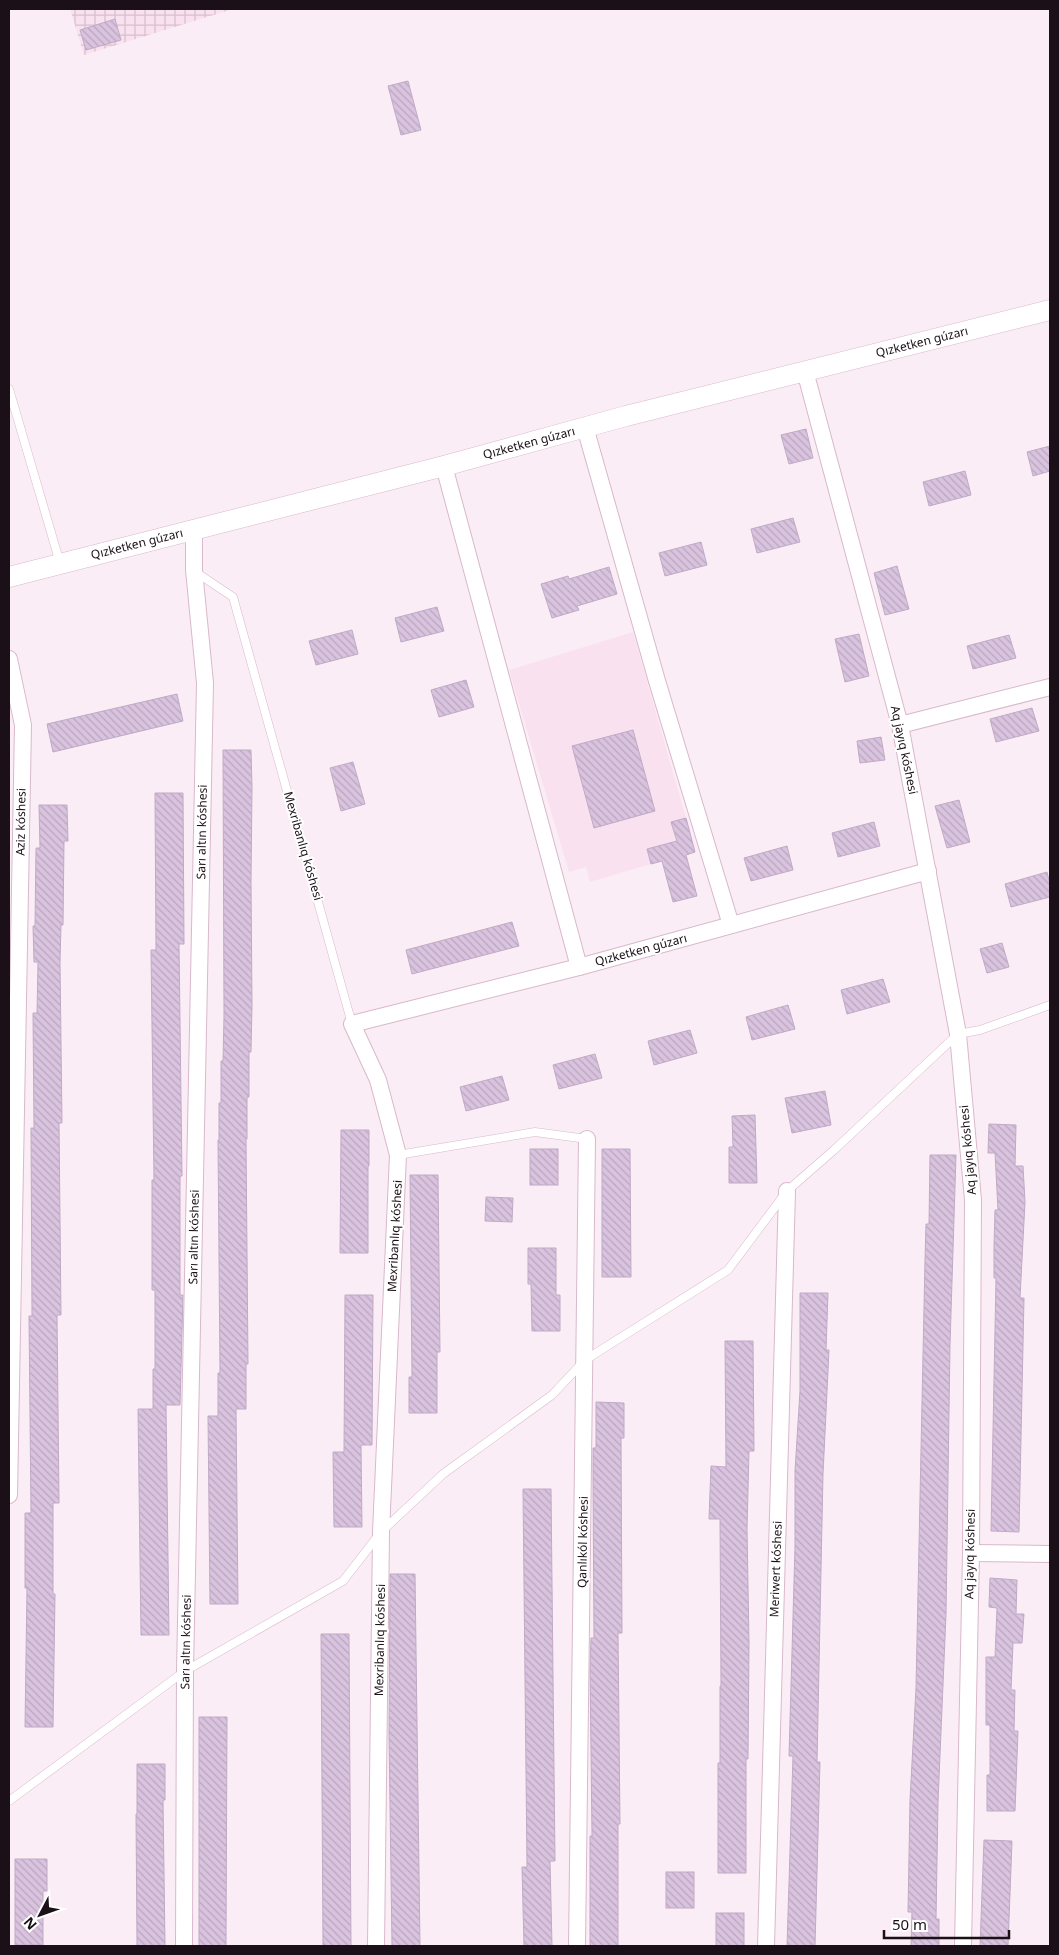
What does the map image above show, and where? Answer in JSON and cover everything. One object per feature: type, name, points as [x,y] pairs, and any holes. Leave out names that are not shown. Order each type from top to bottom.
[{"type":"street","name":"Qızketken gúzarı","points":[[9,577],[444,466],[585,427],[1050,310]]},
{"type":"street","name":"Aq jayıq kóshesi","points":[[805,371],[900,724],[958,1034],[973,1200],[970,1553],[963,1946]]},
{"type":"street","points":[[585,427],[657,681],[731,925]]},
{"type":"street","points":[[444,466],[580,967]]},
{"type":"street","name":"Sarı altın kóshesi","points":[[184,1946],[185,1670],[205,683],[194,570],[194,529]]},
{"type":"street","name":"Aziz kóshesi","points":[[9,659],[22,725],[9,1496]]},
{"type":"street","points":[[900,724],[1050,687]]},
{"type":"street","name":"Qızketken gúzarı","points":[[352,1024],[580,967],[928,870]]},
{"type":"street","name":"Mexribanlıq kóshesi","points":[[352,1024],[378,1080],[398,1154],[381,1532],[376,1946]]},
{"type":"street","name":"Qanlıkól kóshesi","points":[[577,1946],[587,1138]]},
{"type":"street","name":"Meriwert kóshesi","points":[[766,1946],[787,1191]]},
{"type":"street","points":[[970,1553],[1050,1554]]},
{"type":"lane","points":[[9,389],[60,563]]},
{"type":"lane","name":"Mexribanlıq kóshesi","points":[[194,570],[233,597],[352,1024]]},
{"type":"lane","points":[[9,1800],[185,1670],[343,1582],[381,1532],[443,1474],[552,1395],[585,1360],[728,1270],[787,1191],[834,1150],[958,1034],[980,1030],[1050,1004]]},
{"type":"lane","points":[[398,1154],[535,1132],[587,1138]]},
{"type":"shaded area","points":[[70,9],[233,9],[84,55]]},
{"type":"shaded area","points":[[633,632],[686,818],[671,822],[677,841],[647,849],[651,864],[590,882],[586,867],[569,872],[509,670]]},
{"type":"building","points":[[115,19],[121,40],[86,50],[80,30]]},
{"type":"building","points":[[408,81],[421,130],[401,135],[388,86]]},
{"type":"building","points":[[806,429],[813,458],[789,464],[781,435]]},
{"type":"building","points":[[1050,446],[1050,471],[1033,476],[1027,452]]},
{"type":"building","points":[[965,471],[971,495],[929,506],[923,482]]},
{"type":"building","points":[[793,518],[800,542],[757,553],[751,529]]},
{"type":"building","points":[[701,542],[707,565],[665,576],[659,553]]},
{"type":"building","points":[[897,566],[909,609],[885,615],[874,573]]},
{"type":"building","points":[[609,567],[617,594],[577,606],[579,610],[552,618],[541,584],[568,576],[569,579]]},
{"type":"building","points":[[437,607],[444,631],[401,642],[395,618]]},
{"type":"building","points":[[352,630],[358,654],[316,665],[309,641]]},
{"type":"building","points":[[859,634],[869,676],[845,682],[835,639]]},
{"type":"building","points":[[1009,635],[1016,658],[973,669],[967,646]]},
{"type":"building","points":[[466,680],[474,707],[439,717],[431,690]]},
{"type":"building","points":[[177,694],[183,721],[53,752],[47,724]]},
{"type":"building","points":[[1032,708],[1039,731],[996,742],[990,719]]},
{"type":"building","points":[[633,730],[655,811],[594,828],[572,746]]},
{"type":"building","points":[[881,737],[885,760],[860,763],[857,741]]},
{"type":"building","points":[[223,750],[251,750],[252,787],[252,1006],[246,1139],[248,1364],[246,1364],[246,1409],[236,1409],[238,1604],[210,1604],[208,1416],[218,1416],[218,1373],[220,1373],[218,1140],[224,1016]]},
{"type":"building","points":[[353,762],[365,804],[341,811],[330,768]]},
{"type":"building","points":[[155,793],[183,793],[184,944],[179,944],[182,1176],[180,1176],[180,1295],[183,1295],[180,1405],[166,1405],[169,1635],[141,1635],[138,1409],[153,1409],[153,1369],[155,1369],[155,1290],[152,1290],[152,1180],[154,1180],[151,950],[156,950]]},
{"type":"building","points":[[959,800],[970,842],[947,848],[935,806]]},
{"type":"building","points":[[39,805],[67,805],[68,841],[64,841],[63,925],[61,925],[60,962],[62,1123],[59,1123],[61,1315],[57,1315],[59,1503],[53,1503],[53,1594],[55,1594],[53,1727],[25,1727],[27,1588],[25,1588],[25,1513],[31,1513],[29,1316],[32,1316],[31,1128],[34,1128],[33,1013],[37,1013],[38,962],[34,962],[33,926],[35,926],[36,848],[40,848]]},
{"type":"building","points":[[686,818],[695,852],[686,855],[697,896],[673,902],[662,861],[651,864],[647,849],[677,841],[671,822]]},
{"type":"building","points":[[874,822],[880,846],[838,857],[832,833]]},
{"type":"building","points":[[787,846],[793,870],[751,881],[744,858]]},
{"type":"building","points":[[1047,872],[1050,884],[1050,897],[1011,907],[1005,884]]},
{"type":"building","points":[[512,922],[519,946],[412,974],[406,950]]},
{"type":"building","points":[[1002,943],[1009,967],[987,973],[980,949]]},
{"type":"building","points":[[883,979],[890,1002],[847,1014],[841,990]]},
{"type":"building","points":[[788,1005],[795,1029],[752,1040],[746,1017]]},
{"type":"building","points":[[690,1030],[697,1053],[654,1065],[648,1041]]},
{"type":"building","points":[[595,1054],[602,1078],[559,1089],[553,1065]]},
{"type":"building","points":[[502,1076],[509,1100],[466,1111],[460,1087]]},
{"type":"building","points":[[825,1091],[831,1125],[792,1133],[785,1098]]},
{"type":"building","points":[[755,1115],[757,1183],[729,1183],[729,1147],[733,1147],[732,1116]]},
{"type":"building","points":[[989,1124],[1016,1125],[1015,1166],[1023,1166],[1025,1202],[1020,1298],[1024,1298],[1019,1532],[991,1531],[996,1278],[994,1278],[994,1246],[995,1210],[998,1210],[995,1153],[988,1153]]},
{"type":"building","points":[[341,1130],[369,1130],[368,1253],[340,1253]]},
{"type":"building","points":[[530,1149],[558,1149],[558,1185],[530,1185]]},
{"type":"building","points":[[602,1149],[630,1149],[631,1277],[602,1277]]},
{"type":"building","points":[[930,1155],[956,1155],[950,1345],[946,1614],[938,1802],[936,1919],[939,1919],[939,1946],[911,1946],[912,1912],[908,1912],[910,1800],[916,1688],[925,1260],[926,1224],[929,1224]]},
{"type":"building","points":[[410,1175],[438,1175],[440,1352],[437,1352],[437,1413],[409,1413],[409,1377],[412,1377]]},
{"type":"building","points":[[486,1197],[513,1198],[512,1222],[485,1221]]},
{"type":"building","points":[[528,1248],[556,1248],[556,1295],[560,1295],[560,1331],[532,1331],[531,1284],[528,1284]]},
{"type":"building","points":[[800,1293],[828,1293],[826,1350],[829,1350],[823,1474],[817,1762],[820,1762],[815,1946],[787,1946],[793,1756],[789,1756],[795,1547],[795,1471],[800,1391]]},
{"type":"building","points":[[345,1295],[373,1295],[372,1445],[361,1445],[362,1527],[334,1527],[333,1452],[344,1452]]},
{"type":"building","points":[[725,1341],[753,1341],[754,1451],[749,1451],[747,1529],[749,1643],[746,1873],[718,1873],[718,1763],[720,1763],[721,1686],[720,1519],[709,1519],[711,1466],[726,1467]]},
{"type":"building","points":[[596,1402],[624,1403],[624,1438],[621,1438],[622,1633],[618,1633],[620,1824],[618,1824],[618,1946],[590,1946],[590,1836],[592,1836],[590,1668],[591,1638],[594,1638],[593,1448],[596,1448]]},
{"type":"building","points":[[523,1489],[551,1489],[555,1861],[550,1861],[552,1946],[524,1946],[522,1867],[527,1867]]},
{"type":"building","points":[[390,1574],[415,1574],[420,1946],[392,1946],[389,1733]]},
{"type":"building","points":[[990,1578],[1017,1580],[1016,1614],[1024,1614],[1022,1643],[1013,1643],[1011,1690],[1015,1690],[1014,1731],[1018,1731],[1015,1811],[987,1811],[987,1775],[990,1775],[990,1725],[986,1725],[986,1657],[995,1657],[997,1608],[989,1607]]},
{"type":"building","points":[[321,1634],[349,1634],[351,1946],[323,1946]]},
{"type":"building","points":[[199,1717],[227,1717],[226,1946],[199,1946]]},
{"type":"building","points":[[137,1764],[165,1764],[165,1800],[163,1800],[165,1946],[137,1946]]},
{"type":"building","points":[[984,1840],[1012,1841],[1008,1946],[980,1946]]},
{"type":"building","points":[[15,1859],[47,1859],[47,1891],[43,1891],[43,1945],[15,1945]]},
{"type":"building","points":[[666,1872],[694,1872],[694,1908],[666,1908]]},
{"type":"building","points":[[716,1913],[744,1913],[744,1946],[716,1946]]}]
